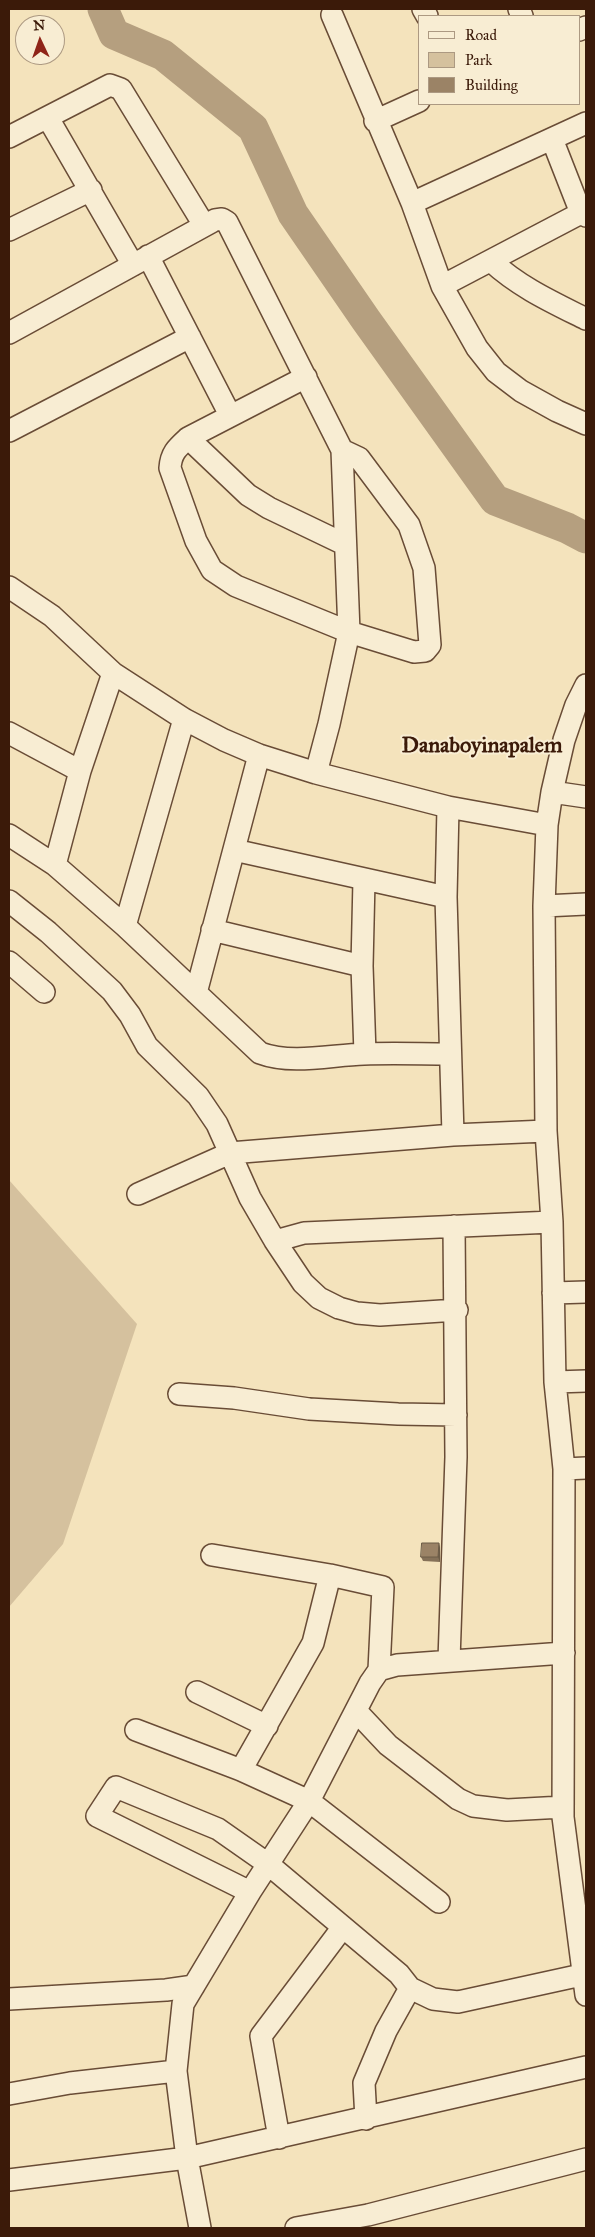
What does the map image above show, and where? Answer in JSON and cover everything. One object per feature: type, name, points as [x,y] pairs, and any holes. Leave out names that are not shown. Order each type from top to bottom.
[{"type":"street","points":[[332,15],[412,203],[442,286],[477,348],[496,372],[521,391],[556,411],[586,424]]},
{"type":"street","points":[[9,136],[48,118],[110,85],[121,89],[204,225]]},
{"type":"street","points":[[376,121],[418,101]]},
{"type":"street","points":[[48,118],[91,190],[141,260],[190,337],[230,416]]},
{"type":"street","points":[[412,203],[586,123]]},
{"type":"street","points":[[442,286],[584,215],[552,140]]},
{"type":"street","points":[[9,230],[91,190]]},
{"type":"street","points":[[9,333],[204,225],[215,220],[227,222],[342,450],[344,544],[349,632],[316,773]]},
{"type":"street","points":[[491,261],[507,276],[527,289],[586,319]]},
{"type":"street","points":[[9,431],[190,337]]},
{"type":"street","points":[[306,377],[188,438],[175,449],[171,458],[170,468],[196,541],[212,570],[236,586],[349,632],[414,652],[425,651],[430,645],[424,568],[409,525],[359,458],[342,450]]},
{"type":"street","points":[[188,438],[248,495],[269,508],[344,544]]},
{"type":"street","points":[[9,586],[52,616],[113,673],[184,719],[258,755],[316,773],[448,807],[548,825]]},
{"type":"street","points":[[54,865],[80,771],[113,673]]},
{"type":"street","points":[[250,1892],[97,1816],[116,1787],[218,1829],[268,1864],[399,1974],[410,1988],[433,1999],[458,2002],[585,1981],[563,1807],[564,1469],[555,1382],[552,1222],[546,1131],[544,906],[548,825],[552,792],[564,740],[576,705],[586,685]]},
{"type":"street","points":[[125,926],[184,719]]},
{"type":"street","points":[[9,732],[80,771]]},
{"type":"street","points":[[196,992],[258,755]]},
{"type":"street","points":[[552,792],[586,797]]},
{"type":"street","points":[[448,807],[446,897],[453,1135]]},
{"type":"street","points":[[9,835],[54,865],[125,926],[260,1053],[271,1057],[287,1058],[365,1054],[450,1054]]},
{"type":"street","points":[[234,850],[446,897]]},
{"type":"street","points":[[364,880],[362,966],[365,1054]]},
{"type":"street","points":[[9,902],[48,932],[112,991],[130,1015],[147,1046],[198,1096],[217,1124],[250,1198],[275,1240],[303,1283],[319,1298],[339,1308],[357,1313],[380,1315],[456,1310]]},
{"type":"street","points":[[544,906],[586,904]]},
{"type":"street","points":[[212,930],[362,966]]},
{"type":"street","points":[[9,962],[44,992]]},
{"type":"street","points":[[138,1194],[230,1153],[453,1135],[546,1131]]},
{"type":"street","points":[[275,1240],[304,1233],[552,1222]]},
{"type":"street","points":[[449,1660],[456,1414],[454,1226]]},
{"type":"street","points":[[553,1293],[586,1292]]},
{"type":"street","points":[[555,1382],[586,1381]]},
{"type":"street","points":[[179,1394],[234,1398],[309,1409],[398,1414],[456,1414]]},
{"type":"street","points":[[564,1469],[586,1468]]},
{"type":"street","points":[[200,2228],[187,2158],[176,2070],[183,2004],[250,1892],[309,1801],[357,1712],[370,1683],[380,1670],[383,1587],[330,1575],[212,1555]]},
{"type":"street","points":[[241,1770],[268,1726],[313,1643],[330,1575]]},
{"type":"street","points":[[380,1670],[397,1665],[449,1660],[564,1653]]},
{"type":"street","points":[[197,1692],[268,1726]]},
{"type":"street","points":[[357,1712],[388,1745],[458,1799],[473,1806],[507,1810],[563,1807]]},
{"type":"street","points":[[136,1730],[241,1770],[309,1801],[439,1902]]},
{"type":"street","points":[[279,2138],[261,2036],[343,1927]]},
{"type":"street","points":[[9,1999],[166,1990],[194,1986]]},
{"type":"street","points":[[366,2119],[364,2083],[386,2031],[410,1988]]},
{"type":"street","points":[[9,2180],[187,2158],[366,2119],[586,2067]]},
{"type":"street","points":[[9,2094],[70,2083],[176,2070]]},
{"type":"street","points":[[296,2228],[368,2215],[586,2159]]},
{"type":"green space","points":[[9,1180],[137,1324],[63,1544],[9,1607]]},
{"type":"building","points":[[422,1543],[439,1543],[438,1557],[421,1557]]},
{"type":"waterway","points":[[103,9],[114,34],[163,55],[253,128],[293,214],[366,320],[495,500],[567,528],[586,538]]},
{"type":"district","name":"Danaboyinapalem","points":[[482,747]]}]
